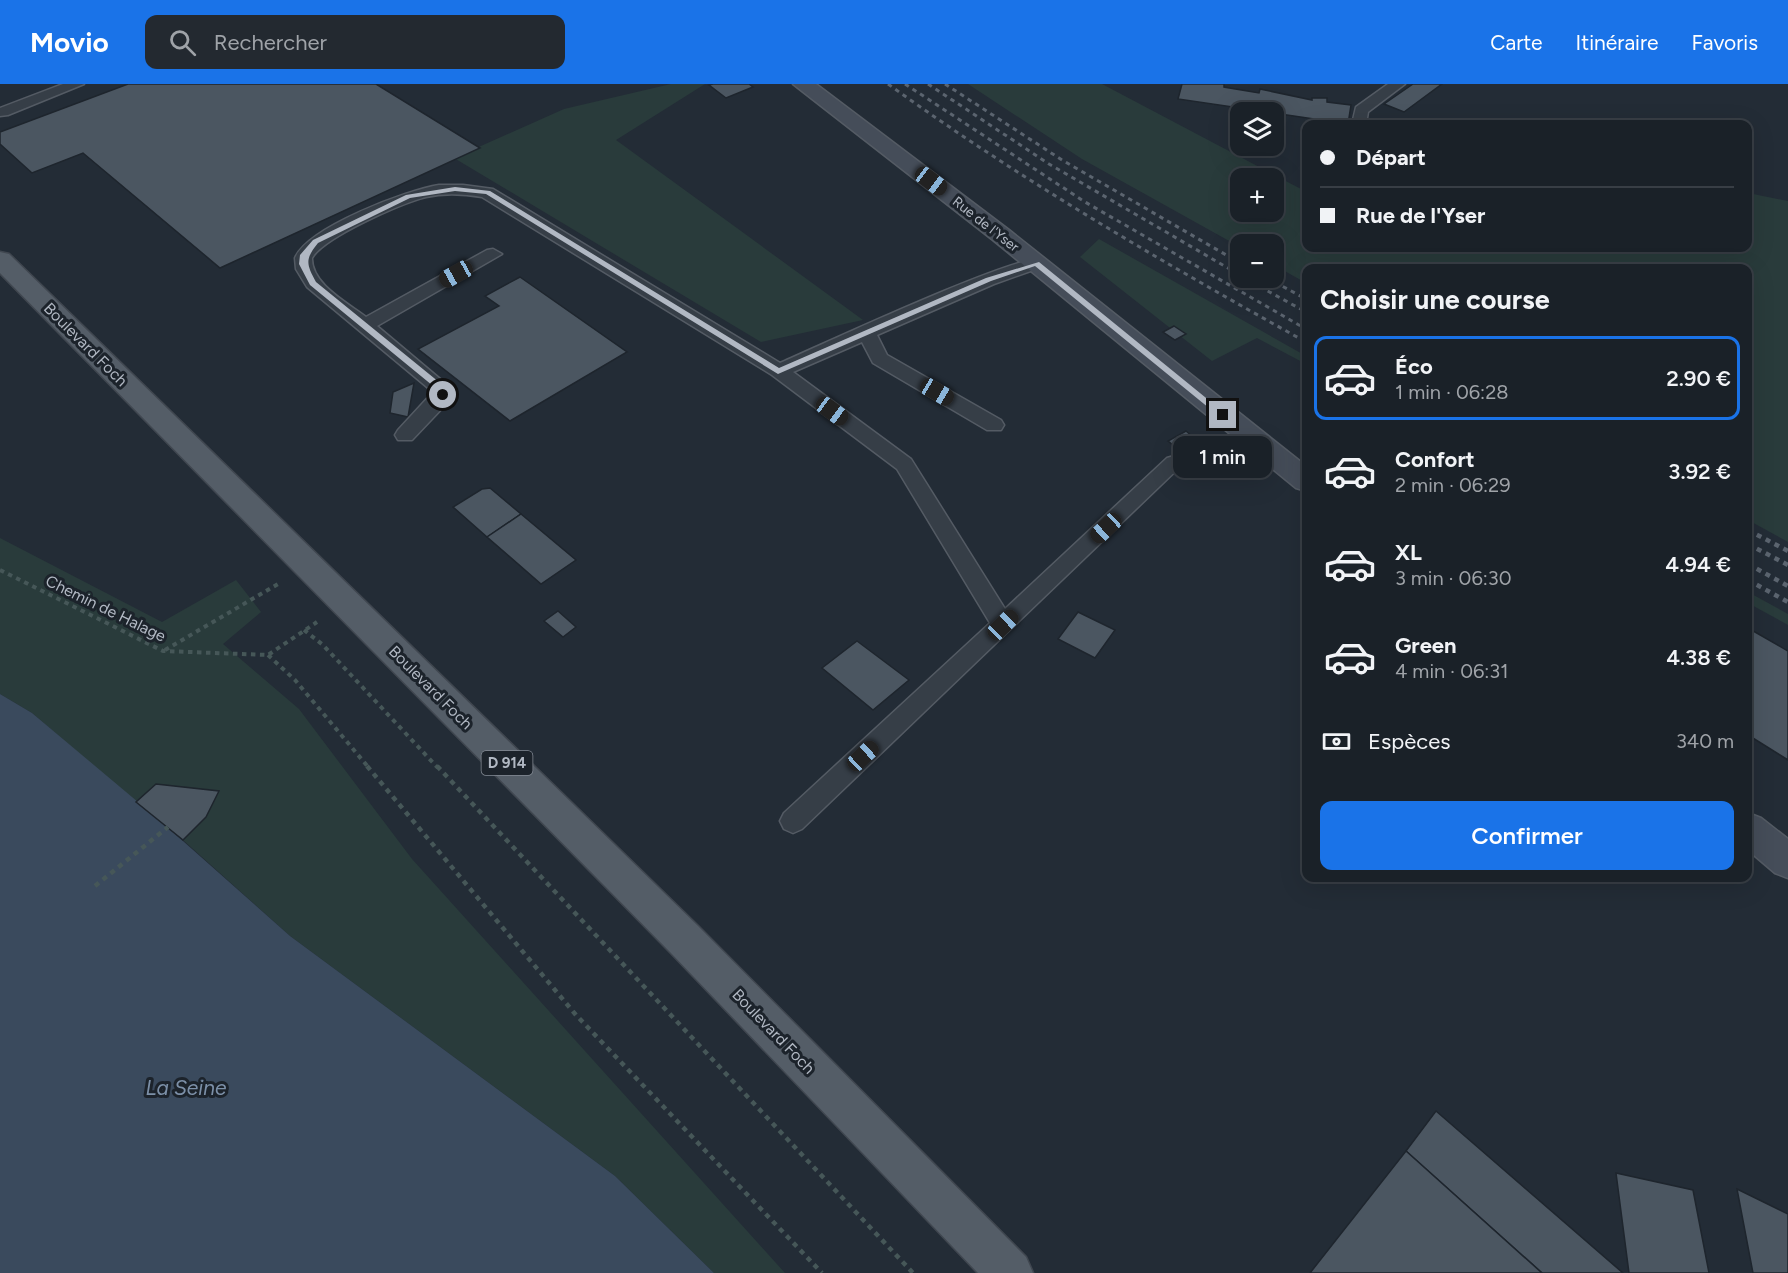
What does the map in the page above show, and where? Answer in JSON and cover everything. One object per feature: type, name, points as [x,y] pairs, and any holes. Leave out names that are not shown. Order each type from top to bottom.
[{"type":"main road","name":"Boulevard Foch","points":[[0,259],[684,939],[1010,1273]]},
{"type":"street","name":"Rue de l'Yser","points":[[803,84],[1036,263],[1302,478]]},
{"type":"street","points":[[1752,832],[1788,861]]},
{"type":"lane","points":[[3,112],[77,84]]},
{"type":"lane","points":[[1360,120],[1361,110],[1398,84]]},
{"type":"lane","points":[[405,435],[435,406],[443,395],[442,389],[313,283],[303,264],[308,248],[315,241],[409,196],[440,190],[471,189],[488,193],[778,371],[904,464],[1003,625]]},
{"type":"lane","points":[[364,326],[493,254]]},
{"type":"lane","points":[[778,371],[988,280],[1036,263]]},
{"type":"lane","points":[[866,333],[880,359],[994,426]]},
{"type":"lane","points":[[794,821],[1174,463]]},
{"type":"path","name":"Chemin de Halage","points":[[0,570],[163,651],[268,656]]},
{"type":"path","points":[[163,651],[287,579]]},
{"type":"path","points":[[822,1273],[576,1015],[295,680],[268,656],[304,630],[322,645],[913,1273]]},
{"type":"path","points":[[95,886],[168,827]]},
{"type":"shaded area","points":[[671,84],[705,84],[616,140],[863,320],[761,342],[454,158],[564,109]]},
{"type":"shaded area","points":[[968,84],[1102,84],[1230,152],[1230,156],[1238,156],[1261,168],[1230,168],[1230,222],[1284,222],[1284,180],[1302,188],[1302,252],[1752,252],[1752,194],[1788,201],[1788,542],[1752,522],[1752,264],[1302,264],[1302,281],[1284,271],[1284,234],[1230,234],[1230,241],[1082,159]]},
{"type":"shaded area","points":[[1099,239],[1302,354],[1302,362],[1257,338],[1212,361],[1080,257]]},
{"type":"shaded area","points":[[0,538],[162,622],[236,580],[261,612],[223,644],[299,709],[412,859],[785,1273],[714,1273],[615,1176],[290,936],[183,840],[206,817],[219,791],[156,784],[136,802],[32,713],[0,694]]},
{"type":"shaded area","points":[[1752,594],[1788,614],[1788,625],[1752,605]]},
{"type":"water","name":"La Seine","points":[[0,694],[32,713],[157,818],[290,936],[615,1176],[714,1273],[0,1273]]},
{"type":"building","points":[[128,84],[376,84],[480,148],[220,268],[83,153],[32,173],[0,144],[0,132]]},
{"type":"building","points":[[749,84],[753,87],[726,98],[709,85]]},
{"type":"building","points":[[1182,84],[1224,84],[1224,87],[1259,93],[1260,89],[1312,100],[1312,98],[1327,98],[1327,102],[1351,105],[1349,120],[1321,120],[1284,115],[1284,102],[1230,102],[1230,107],[1178,99]]},
{"type":"building","points":[[1413,84],[1442,84],[1404,112],[1384,104]]},
{"type":"building","points":[[520,277],[627,352],[510,421],[418,349],[499,306],[485,296]]},
{"type":"building","points":[[1174,326],[1186,334],[1175,340],[1163,332]]},
{"type":"building","points":[[414,383],[408,417],[390,413],[393,392]]},
{"type":"building","points":[[1186,431],[1201,444],[1183,453],[1168,441]]},
{"type":"building","points":[[490,488],[521,514],[487,537],[453,507],[482,489]]},
{"type":"building","points":[[521,514],[576,560],[541,584],[487,537]]},
{"type":"building","points":[[558,611],[576,627],[563,637],[544,621]]},
{"type":"building","points":[[1078,612],[1115,630],[1095,658],[1058,639]]},
{"type":"building","points":[[1752,630],[1788,651],[1788,760],[1752,738]]},
{"type":"building","points":[[857,641],[909,680],[873,710],[822,668]]},
{"type":"building","points":[[156,784],[219,791],[206,817],[183,840],[136,802]]},
{"type":"building","points":[[1436,1111],[1623,1273],[1542,1273],[1406,1151]]},
{"type":"building","points":[[1406,1151],[1542,1273],[1310,1273]]},
{"type":"building","points":[[1616,1173],[1693,1190],[1709,1273],[1629,1273]]},
{"type":"building","points":[[1737,1189],[1788,1214],[1788,1273],[1753,1273]]},
{"type":"railway","points":[[888,84],[1041,187],[1302,340]]},
{"type":"railway","points":[[905,84],[1085,202],[1302,327]]},
{"type":"railway","points":[[928,84],[1049,164],[1230,269]]},
{"type":"railway","points":[[945,84],[1062,160],[1230,257]]},
{"type":"railway","points":[[1284,287],[1302,297]]},
{"type":"railway","points":[[1262,288],[1302,310]]},
{"type":"railway","points":[[1752,532],[1788,551]]},
{"type":"railway","points":[[1752,546],[1788,565]]},
{"type":"railway","points":[[1752,566],[1788,586]]},
{"type":"railway","points":[[1752,582],[1788,602]]},
{"type":"route","points":[[443,395],[442,389],[313,283],[303,264],[304,255],[315,241],[409,196],[425,192],[471,189],[488,193],[778,371],[988,280],[1036,263],[1223,415]]}]
